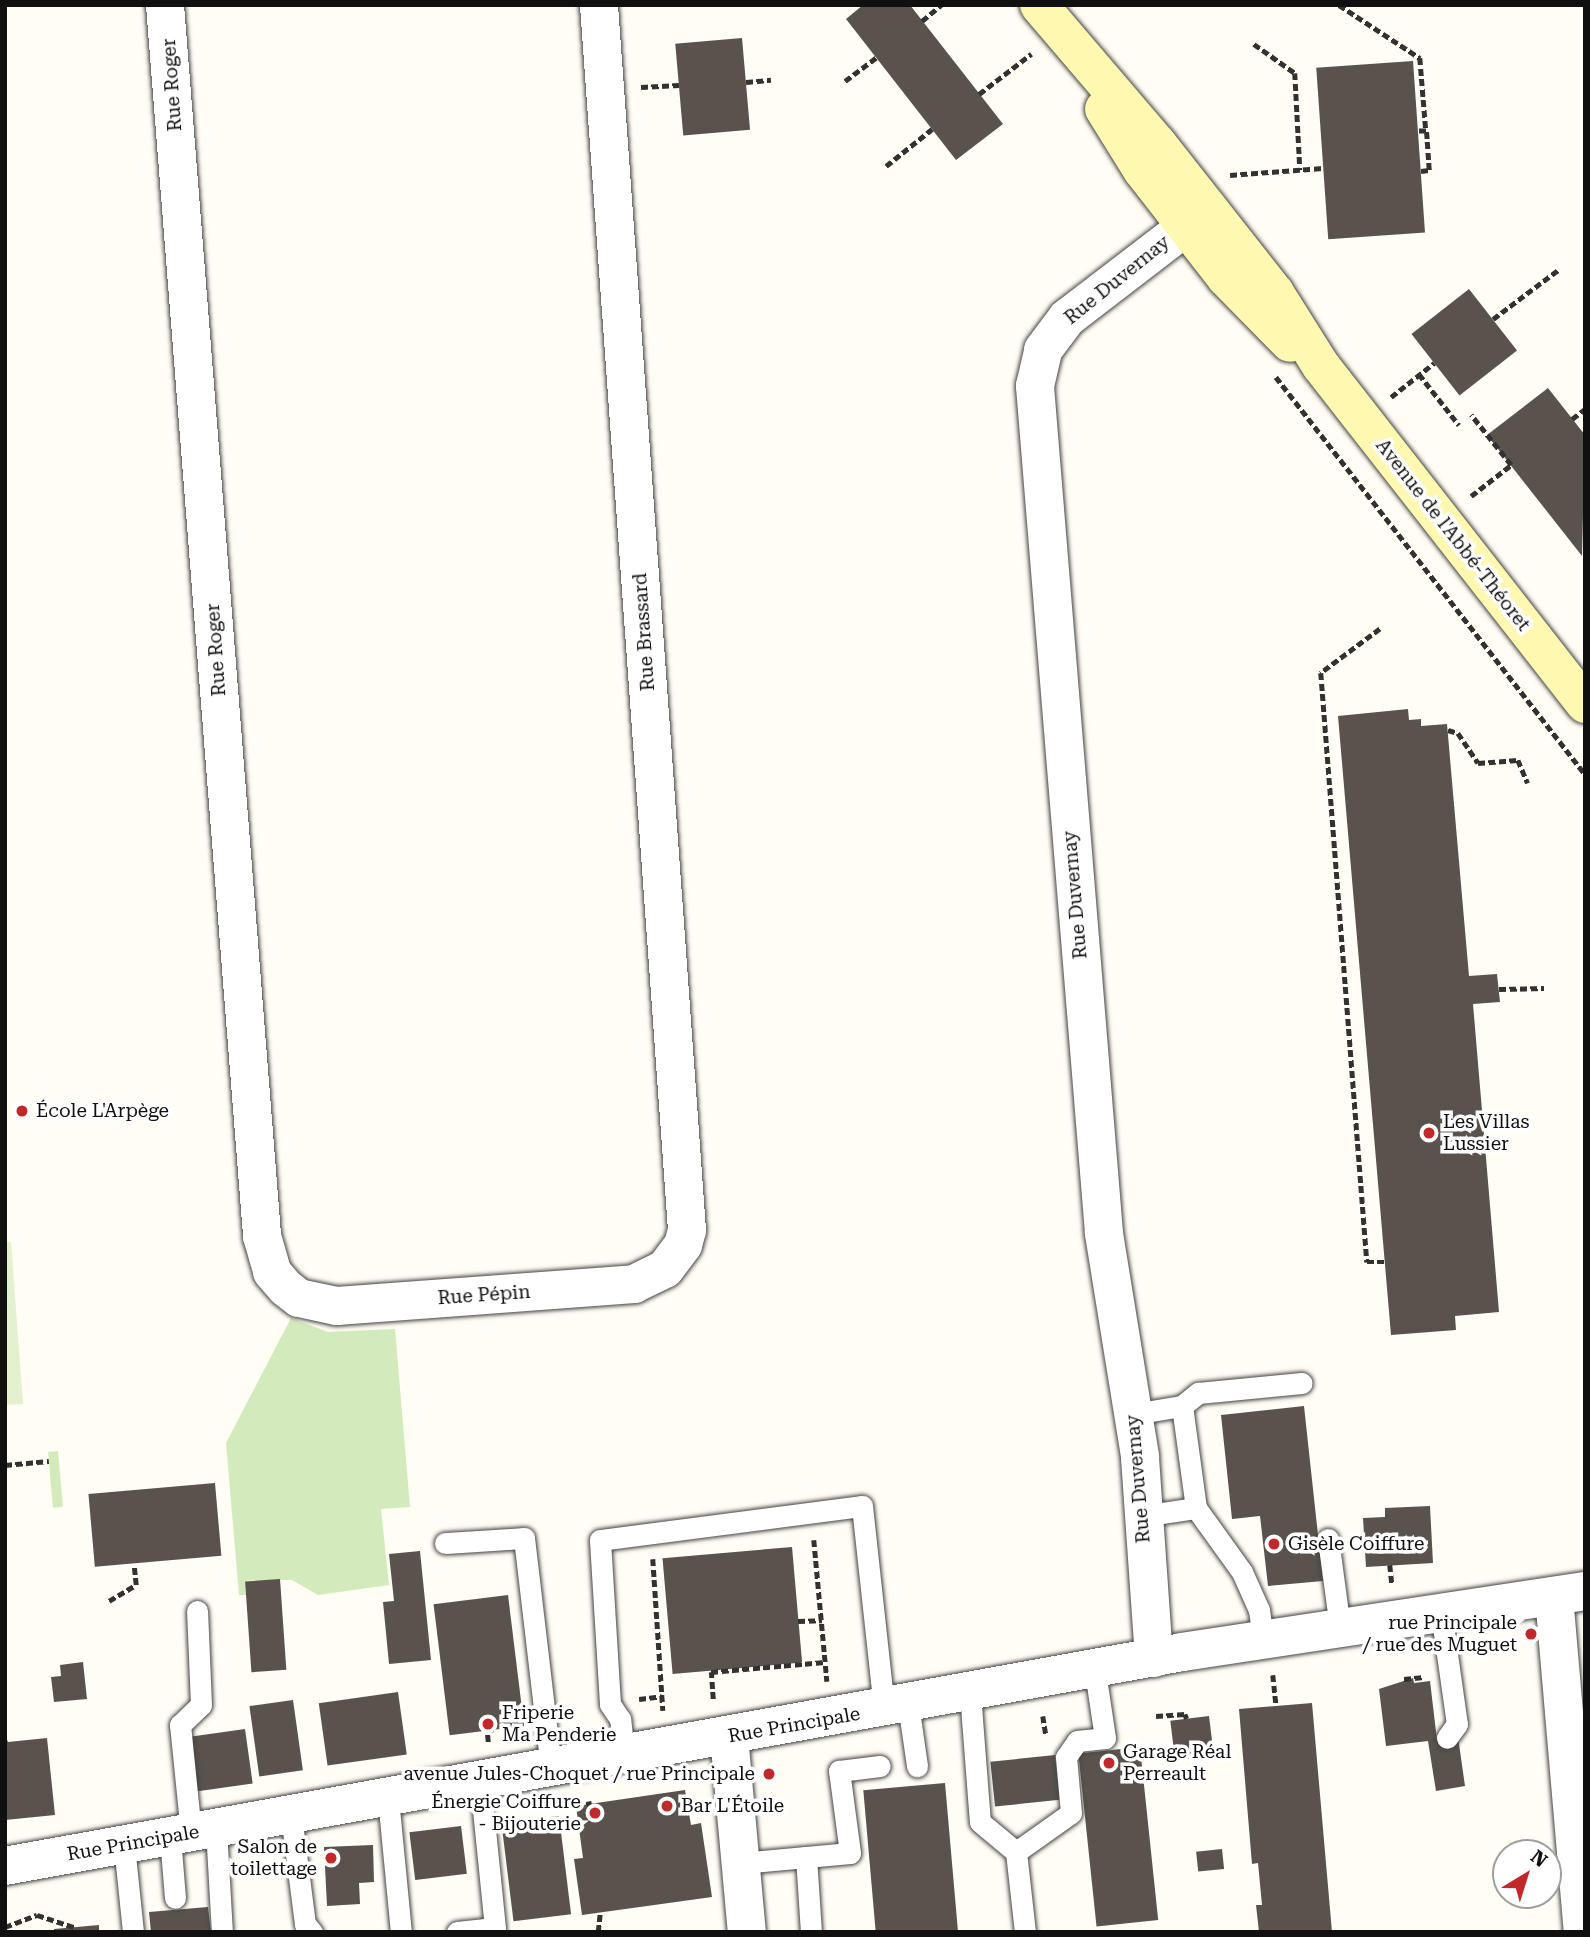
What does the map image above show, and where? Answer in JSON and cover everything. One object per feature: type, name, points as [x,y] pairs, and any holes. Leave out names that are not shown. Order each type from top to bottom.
[{"type":"main road","name":"Avenue de l'Abbé-Théoret","points":[[1039,5],[1079,57],[1120,137],[1206,204],[1243,297],[1321,366],[1585,704]]},
{"type":"street","name":"Rue Roger","points":[[165,5],[262,1236],[272,1272],[286,1288]]},
{"type":"street","name":"Rue Brassard","points":[[599,5],[686,1213],[683,1245],[676,1256]]},
{"type":"street","name":"Rue Duvernay","points":[[1154,1658],[1133,1414],[1104,1233],[1035,386],[1043,350],[1067,318],[1206,204]]},
{"type":"street","name":"Rue Pépin","points":[[286,1288],[308,1301],[337,1306],[634,1284],[652,1278],[676,1256]]},
{"type":"street","name":"Rue Principale","points":[[5,1866],[624,1755],[722,1720],[896,1707],[1154,1658],[1268,1653],[1340,1628],[1569,1594]]},
{"type":"street","points":[[1569,1594],[1583,1932]]},
{"type":"street","points":[[722,1720],[741,1863],[747,1932]]},
{"type":"lane","points":[[1133,1414],[1182,1406],[1198,1393],[1302,1383]]},
{"type":"lane","points":[[1182,1406],[1196,1508],[1242,1572],[1259,1610],[1268,1653]]},
{"type":"lane","points":[[624,1755],[620,1719],[610,1704],[600,1540],[862,1506],[896,1707],[917,1766]]},
{"type":"lane","points":[[1142,1516],[1196,1508]]},
{"type":"lane","points":[[444,1543],[524,1538],[551,1768]]},
{"type":"lane","points":[[1328,1539],[1340,1628]]},
{"type":"lane","points":[[197,1611],[201,1705],[180,1725],[192,1833],[222,1932]]},
{"type":"lane","points":[[1441,1612],[1457,1724],[1447,1738]]},
{"type":"lane","points":[[1016,1852],[1071,1813],[1066,1757],[1077,1741],[1105,1738],[1095,1671]]},
{"type":"lane","points":[[970,1693],[980,1822],[1016,1852],[1026,1932]]},
{"type":"lane","points":[[741,1863],[850,1853],[839,1771],[880,1766]]},
{"type":"lane","points":[[457,1932],[498,1930],[480,1781]]},
{"type":"lane","points":[[388,1798],[401,1932]]},
{"type":"lane","points":[[290,1815],[305,1924],[312,1932]]},
{"type":"lane","points":[[174,1898],[192,1833]]},
{"type":"lane","points":[[124,1845],[133,1932]]},
{"type":"lane","points":[[806,1857],[811,1932]]},
{"type":"path","points":[[922,21],[941,5]]},
{"type":"path","points":[[1339,5],[1420,58],[1429,170],[1421,171]]},
{"type":"path","points":[[1254,44],[1296,73],[1300,170]]},
{"type":"path","points":[[845,80],[876,58]]},
{"type":"path","points":[[746,82],[771,80]]},
{"type":"path","points":[[1416,95],[1423,96]]},
{"type":"path","points":[[886,166],[932,129]]},
{"type":"path","points":[[1418,131],[1426,131]]},
{"type":"path","points":[[1206,204],[1300,170],[1323,168]]},
{"type":"path","points":[[1493,319],[1558,270]]},
{"type":"path","points":[[1386,401],[1434,363]]},
{"type":"path","points":[[1419,374],[1460,425]]},
{"type":"path","points":[[1274,375],[1585,774]]},
{"type":"path","points":[[1572,419],[1585,409]]},
{"type":"path","points":[[1464,501],[1511,465],[1471,415]]},
{"type":"path","points":[[1380,629],[1321,673],[1367,1262],[1385,1262]]},
{"type":"path","points":[[1448,730],[1458,733],[1478,763],[1518,760],[1528,783]]},
{"type":"path","points":[[1499,989],[1544,988]]},
{"type":"path","points":[[5,1465],[49,1461]]},
{"type":"path","points":[[814,1545],[828,1693]]},
{"type":"path","points":[[663,1552],[652,1552],[664,1723]]},
{"type":"path","points":[[109,1601],[136,1585],[134,1564]]},
{"type":"path","points":[[798,1621],[822,1620]]},
{"type":"path","points":[[1268,1653],[1276,1706]]},
{"type":"path","points":[[722,1720],[711,1672],[825,1662]]},
{"type":"path","points":[[1404,1679],[1429,1677]]},
{"type":"path","points":[[1042,1707],[1045,1746]]},
{"type":"path","points":[[1156,1716],[1185,1714],[1187,1719]]},
{"type":"path","points":[[487,1730],[495,1729]]},
{"type":"path","points":[[598,1932],[600,1913]]},
{"type":"path","points":[[5,1927],[37,1915],[74,1927]]},
{"type":"green space","points":[[5,1242],[11,1242],[23,1404],[5,1405]]},
{"type":"green space","points":[[291,1318],[328,1332],[395,1329],[410,1507],[381,1509],[389,1585],[318,1595],[292,1580],[255,1580],[245,1581],[246,1595],[239,1595],[226,1443]]},
{"type":"green space","points":[[58,1451],[63,1507],[53,1508],[48,1452]]},
{"type":"building","points":[[863,5],[910,5],[1003,124],[956,160],[846,19]]},
{"type":"building","points":[[742,38],[750,130],[683,135],[675,44]]},
{"type":"building","points":[[1413,61],[1425,233],[1328,239],[1316,68]]},
{"type":"building","points":[[1469,289],[1517,350],[1459,395],[1411,334]]},
{"type":"building","points":[[1548,388],[1585,435],[1582,556],[1487,435]]},
{"type":"building","name":"Les Villas Lussier","points":[[1408,709],[1409,720],[1421,719],[1421,726],[1447,724],[1469,976],[1497,974],[1500,1002],[1473,1004],[1499,1312],[1455,1316],[1456,1330],[1391,1335],[1338,716]]},
{"type":"building","points":[[1304,1406],[1323,1581],[1268,1586],[1260,1516],[1232,1519],[1221,1415]]},
{"type":"building","points":[[215,1483],[221,1556],[95,1567],[88,1494]]},
{"type":"building","points":[[1430,1506],[1433,1563],[1366,1567],[1363,1518],[1385,1517],[1385,1508]]},
{"type":"building","points":[[792,1547],[802,1663],[673,1674],[662,1558]]},
{"type":"building","points":[[420,1551],[431,1660],[389,1664],[383,1602],[394,1601],[389,1554]]},
{"type":"building","points":[[280,1579],[286,1670],[251,1672],[245,1581]]},
{"type":"building","points":[[508,1595],[524,1726],[450,1735],[434,1604]]},
{"type":"building","points":[[83,1662],[87,1699],[54,1702],[51,1677],[61,1676],[60,1665]]},
{"type":"building","points":[[1413,1678],[1414,1683],[1430,1681],[1437,1740],[1458,1737],[1465,1786],[1436,1791],[1428,1741],[1386,1746],[1379,1689]]},
{"type":"building","points":[[398,1692],[407,1754],[328,1766],[319,1703]]},
{"type":"building","points":[[293,1700],[303,1770],[259,1776],[249,1706]]},
{"type":"building","points":[[1312,1703],[1332,1932],[1259,1932],[1256,1905],[1262,1905],[1258,1863],[1252,1864],[1239,1709]]},
{"type":"building","points":[[1209,1716],[1214,1756],[1175,1760],[1170,1721]]},
{"type":"building","points":[[245,1729],[253,1783],[194,1792],[187,1737]]},
{"type":"building","points":[[5,1735],[8,1742],[47,1738],[55,1815],[5,1820]]},
{"type":"building","points":[[1140,1747],[1158,1920],[1097,1927],[1078,1753]]},
{"type":"building","points":[[1055,1755],[1060,1800],[995,1807],[990,1762]]},
{"type":"building","points":[[945,1783],[958,1932],[876,1932],[863,1790]]},
{"type":"building","points":[[685,1790],[691,1825],[701,1823],[712,1897],[582,1915],[574,1859],[583,1858],[576,1806]]},
{"type":"building","points":[[559,1816],[571,1914],[513,1921],[501,1823]]},
{"type":"building","points":[[461,1826],[467,1874],[415,1880],[409,1832]]},
{"type":"building","points":[[373,1845],[374,1882],[359,1883],[360,1904],[327,1906],[324,1847]]},
{"type":"building","points":[[1222,1849],[1224,1869],[1198,1872],[1196,1852]]},
{"type":"building","points":[[208,1907],[211,1932],[151,1932],[149,1912]]},
{"type":"building","points":[[99,1925],[99,1932],[54,1932],[54,1929]]},
{"type":"place","name":"École L'Arpège","points":[[22,1111]]},
{"type":"place","name":"Les Villas Lussier","points":[[1429,1133]]},
{"type":"place","name":"Gisèle Coiffure","points":[[1274,1544]]},
{"type":"place","name":"rue Principale / rue des Muguet","points":[[1531,1634]]},
{"type":"place","name":"Friperie Ma Penderie","points":[[488,1724]]},
{"type":"place","name":"Garage Réal Perreault","points":[[1109,1763]]},
{"type":"place","name":"avenue Jules-Choquet / rue Principale","points":[[769,1774]]},
{"type":"place","name":"Bar L'Étoile","points":[[667,1806]]},
{"type":"place","name":"Énergie Coiffure - Bijouterie","points":[[595,1813]]},
{"type":"place","name":"Salon de toilettage","points":[[331,1858]]}]
